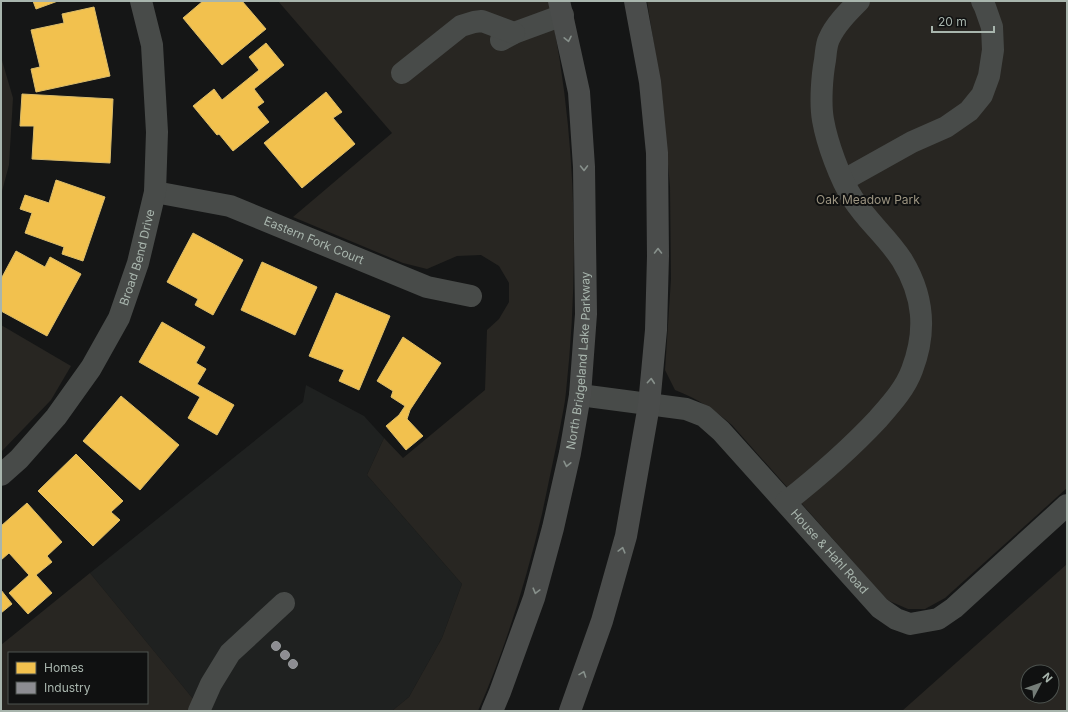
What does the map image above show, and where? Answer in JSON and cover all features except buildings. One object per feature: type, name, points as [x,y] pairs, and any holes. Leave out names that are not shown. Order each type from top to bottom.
[{"type":"main road","points":[[570,711],[602,621],[626,536],[649,405],[656,330],[658,271],[657,153],[650,82],[635,1]]},
{"type":"main road","name":"North Bridgeland Lake Parkway","points":[[492,711],[534,598],[553,528],[570,453],[580,395],[586,314],[584,167],[579,92],[561,8]]},
{"type":"street","name":"Broad Bend Drive","points":[[1,475],[19,459],[56,417],[91,368],[119,318],[138,263],[155,192],[157,132],[152,46],[141,1]]},
{"type":"street","points":[[786,502],[831,466],[862,437],[888,408],[900,392],[912,371],[920,345],[922,324],[920,306],[913,281],[902,260],[853,199],[834,158],[823,119],[822,76],[829,39],[846,14],[859,1]]},
{"type":"street","points":[[844,180],[912,142],[946,127],[968,111],[982,96],[989,76],[993,50],[992,27],[982,1]]},
{"type":"street","points":[[402,73],[461,26],[482,21],[507,37],[561,8]]},
{"type":"street","name":"Eastern Fork Court","points":[[155,192],[230,206],[427,286],[471,296]]},
{"type":"street","name":"House & Hahl Road","points":[[580,395],[686,409],[704,416],[721,431],[880,608],[896,619],[910,624],[938,619],[954,608],[1067,505]]},
{"type":"street","points":[[199,711],[211,684],[230,653],[284,602]]},
{"type":"shaded area","points":[[306,385],[364,416],[384,438],[367,475],[462,584],[442,638],[409,697],[392,711],[203,711],[90,573],[303,402]]},
{"type":"green space","points":[[278,1],[549,1],[565,98],[573,196],[573,294],[566,392],[542,514],[529,564],[498,663],[478,711],[392,711],[409,697],[442,638],[462,584],[367,475],[384,438],[403,458],[485,390],[487,330],[499,319],[509,302],[509,283],[499,266],[481,255],[457,256],[427,269],[403,263],[293,217],[392,133]]},
{"type":"green space","name":"Oak Meadow Park","points":[[647,1],[1067,1],[1067,488],[945,598],[925,609],[908,609],[887,600],[732,425],[705,405],[675,390],[665,370],[671,279],[670,187],[662,96]]},
{"type":"green space","points":[[1,57],[13,98],[9,165],[1,195]]},
{"type":"green space","points":[[1,325],[71,366],[51,400],[1,452]]},
{"type":"green space","points":[[1067,564],[1067,711],[902,711]]},
{"type":"green space","points":[[90,573],[203,711],[1,711],[1,645]]}]
